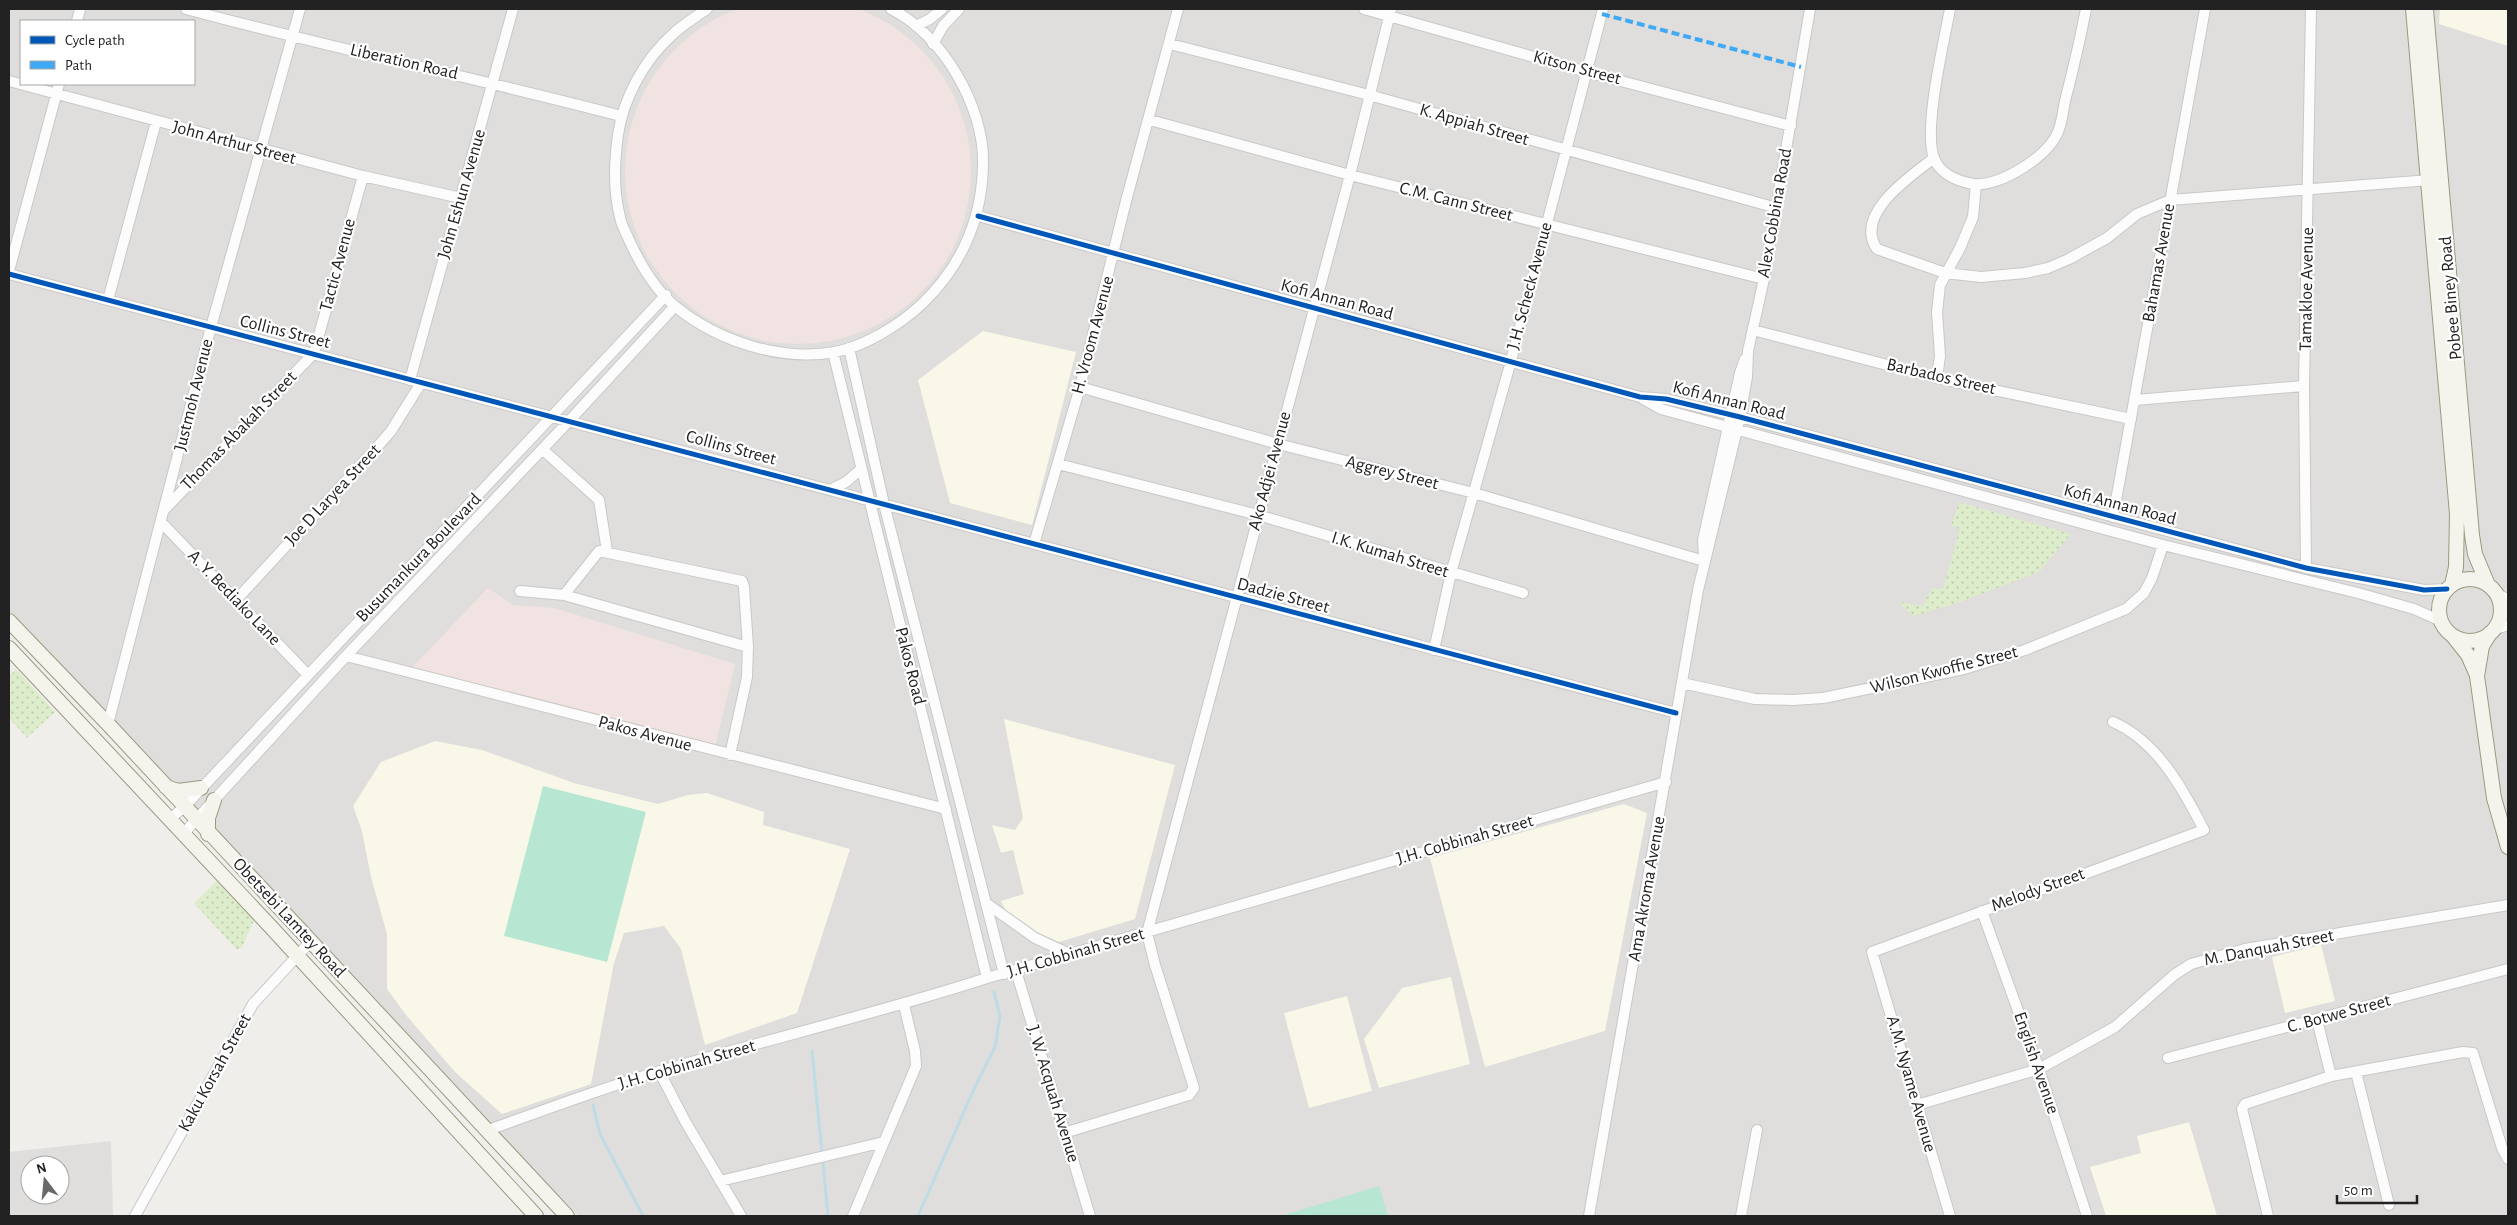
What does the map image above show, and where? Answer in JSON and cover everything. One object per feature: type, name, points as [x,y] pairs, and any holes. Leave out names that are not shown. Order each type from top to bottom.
[{"type":"main road","name":"Pobee Biney Road","points":[[2413,9],[2430,180],[2459,532],[2456,567],[2449,587]]},
{"type":"main road","name":"Pobee Biney Road","points":[[2426,9],[2472,535],[2475,554],[2491,588]]},
{"type":"main road","points":[[2477,676],[2482,646],[2499,621],[2501,611],[2499,601],[2491,588],[2470,579],[2449,587],[2439,604],[2441,622],[2468,655],[2477,676],[2494,798],[2508,847]]},
{"type":"main road","name":"Obetsebi Lamtey Road","points":[[9,621],[108,724],[208,834],[568,1216]]},
{"type":"main road","points":[[2453,636],[2469,641],[2478,640],[2491,632]]},
{"type":"main road","name":"Obetsebi Lamtey Road","points":[[9,648],[184,833],[536,1216]]},
{"type":"main road","points":[[165,786],[178,791],[202,788]]},
{"type":"main road","points":[[208,834],[208,818],[214,800]]},
{"type":"street","name":"Liberation Road","points":[[186,9],[293,38],[493,82],[621,116]]},
{"type":"street","name":"Justmoh Avenue","points":[[108,724],[211,327],[300,9]]},
{"type":"street","name":"John Eshun Avenue","points":[[410,380],[514,9]]},
{"type":"street","points":[[707,9],[671,35],[640,72],[621,116],[613,167],[620,219],[641,266],[675,306],[722,336],[777,352],[833,352],[850,348],[910,315],[941,285],[964,250],[978,216],[984,163],[976,116],[957,72],[916,26],[890,9]]},
{"type":"street","points":[[916,26],[930,19],[942,9]]},
{"type":"street","points":[[934,44],[943,26],[959,9]]},
{"type":"street","name":"H. Vroom Avenue","points":[[1034,544],[1080,387],[1115,254],[1126,201],[1150,120],[1178,9]]},
{"type":"street","name":"Kitson Street","points":[[1364,9],[1390,12],[1587,72],[1791,126]]},
{"type":"street","name":"J.H. Scheck Avenue","points":[[1434,650],[1451,573],[1511,361],[1603,9]]},
{"type":"street","name":"Alex Cobbina Road","points":[[1735,416],[1747,377],[1748,351],[1777,208],[1810,9]]},
{"type":"street","points":[[1950,9],[1929,132],[1934,158],[1940,170],[1950,177],[1976,184],[2010,177],[2043,151],[2057,135],[2086,9]]},
{"type":"street","name":"Bahamas Avenue","points":[[2113,516],[2205,9]]},
{"type":"street","name":"Tamakloe Avenue","points":[[2306,568],[2304,386],[2311,9]]},
{"type":"street","name":"Ako Adjei Avenue","points":[[1148,933],[1313,307],[1350,176],[1390,12]]},
{"type":"street","name":"K. Appiah Street","points":[[1170,44],[1369,96],[1777,208]]},
{"type":"street","name":"John Arthur Street","points":[[37,85],[58,88],[156,122],[363,176],[461,198]]},
{"type":"street","points":[[9,273],[58,88]]},
{"type":"street","name":"C.M. Cann Street","points":[[1150,120],[1350,176],[1764,279]]},
{"type":"street","points":[[108,300],[156,122]]},
{"type":"street","points":[[1934,158],[1889,194],[1877,210],[1872,242],[1877,248],[1945,274],[1981,277],[2025,273],[2048,268],[2106,238],[2141,211],[2170,200],[2430,180]]},
{"type":"street","name":"Tactic Avenue","points":[[314,353],[363,176]]},
{"type":"street","points":[[1937,378],[1940,356],[1937,312],[1940,285],[1960,248],[1973,217],[1976,184]]},
{"type":"street","name":"Kofi Annan Road","points":[[978,216],[1640,397],[1666,399],[1735,416],[2306,568],[2424,590],[2449,587]]},
{"type":"street","name":"Collins Street","points":[[9,273],[421,383],[555,415]]},
{"type":"street","name":"Busumankura Boulevard","points":[[170,819],[202,788],[307,674],[555,415],[666,295]]},
{"type":"street","name":"Busumankura Boulevard","points":[[184,833],[346,656],[570,420],[675,306]]},
{"type":"street","name":"Barbados Street","points":[[1753,330],[1937,378],[2131,419]]},
{"type":"street","name":"Pakos Road","points":[[850,348],[884,504],[1004,974]]},
{"type":"street","name":"Pakos Road","points":[[833,352],[987,978]]},
{"type":"street","name":"Thomas Abakah Street","points":[[165,509],[314,353]]},
{"type":"street","name":"Joe D Laryea Street","points":[[237,599],[391,431],[421,383]]},
{"type":"street","points":[[2135,400],[2304,386]]},
{"type":"street","name":"Aggrey Street","points":[[1080,387],[1278,444],[1474,493],[1704,561]]},
{"type":"street","name":"Kofi Annan Road","points":[[1640,397],[1661,409],[2163,545],[2358,593],[2414,609],[2441,622]]},
{"type":"street","points":[[555,415],[570,420]]},
{"type":"street","name":"Ama Akroma Avenue","points":[[1589,1216],[1704,561],[1703,540],[1735,416]]},
{"type":"street","name":"Collins Street","points":[[570,420],[884,504]]},
{"type":"street","points":[[542,449],[599,500],[607,551]]},
{"type":"street","name":"I.K. Kumah Street","points":[[1058,464],[1258,515],[1523,593]]},
{"type":"street","points":[[832,489],[846,482],[861,469]]},
{"type":"street","name":"Dadzie Street","points":[[884,504],[1676,713]]},
{"type":"street","name":"A. Y. Bediako Lane","points":[[161,522],[307,674]]},
{"type":"street","name":"Wilson Kwoffie Street","points":[[1682,683],[1755,699],[1793,700],[1830,697],[1964,669],[2025,650],[2126,609],[2144,593],[2152,578],[2163,545]]},
{"type":"street","points":[[564,595],[599,551],[607,551],[742,581],[748,647],[744,696],[730,755]]},
{"type":"street","points":[[2491,588],[2508,600]]},
{"type":"street","points":[[520,591],[564,595],[748,647]]},
{"type":"street","points":[[2491,632],[2508,624]]},
{"type":"street","name":"Pakos Avenue","points":[[346,656],[946,809]]},
{"type":"street","name":"Melody Street","points":[[1872,952],[2204,830],[2173,773],[2129,730],[2114,722]]},
{"type":"street","name":"J.H. Cobbinah Street","points":[[488,1130],[659,1071],[904,1005],[987,978],[1666,782]]},
{"type":"street","points":[[986,903],[1035,938],[1072,955]]},
{"type":"street","name":"M. Danquah Street","points":[[1917,1105],[2039,1069],[2115,1026],[2174,975],[2191,964],[2245,949],[2508,905]]},
{"type":"street","name":"English Avenue","points":[[1982,910],[2039,1069],[2087,1216]]},
{"type":"street","points":[[1064,1133],[1188,1095],[1194,1088],[1155,965],[1148,933]]},
{"type":"street","name":"Kaku Korsah Street","points":[[135,1216],[253,1004],[310,942]]},
{"type":"street","name":"A.M. Nyame Avenue","points":[[1872,952],[1950,1216]]},
{"type":"street","name":"C. Botwe Street","points":[[2168,1058],[2508,969]]},
{"type":"street","name":"J. W. Acquah Avenue","points":[[1016,971],[1090,1216]]},
{"type":"street","points":[[853,1216],[916,1066],[915,1051],[904,1005]]},
{"type":"street","points":[[2317,1020],[2331,1076]]},
{"type":"street","points":[[2268,1216],[2242,1109],[2246,1104],[2331,1076],[2463,1052],[2474,1053],[2502,1148],[2508,1159]]},
{"type":"street","points":[[659,1071],[741,1216]]},
{"type":"street","points":[[2356,1072],[2389,1206]]},
{"type":"street","points":[[1741,1216],[1758,1130]]},
{"type":"street","points":[[720,1181],[884,1142]]},
{"type":"shaded area","points":[[815,-1],[848,5],[880,18],[908,37],[932,61],[951,89],[964,121],[970,154],[970,188],[964,221],[951,253],[932,281],[908,305],[880,324],[848,337],[832,341],[798,344],[764,341],[732,331],[702,315],[688,305],[664,281],[654,267],[638,237],[628,205],[625,171],[628,137],[638,105],[654,75],[664,61],[688,37],[702,27],[732,11],[764,1]]},
{"type":"shaded area","points":[[9,9],[2508,9],[2508,1216],[579,1216],[310,942],[9,614]]},
{"type":"shaded area","points":[[2440,9],[2508,9],[2508,46],[2439,24]]},
{"type":"shaded area","points":[[983,331],[1076,352],[1032,525],[950,503],[918,380]]},
{"type":"shaded area","points":[[488,588],[513,605],[554,608],[735,664],[715,747],[408,672]]},
{"type":"shaded area","points":[[1004,719],[1175,765],[1135,919],[1059,942],[1010,920],[1001,901],[1024,894],[1013,850],[1001,853],[992,825],[1015,830],[1023,818]]},
{"type":"shaded area","points":[[435,741],[482,750],[574,783],[658,804],[688,795],[707,793],[764,812],[763,825],[850,849],[797,1013],[705,1045],[681,949],[664,926],[624,933],[614,963],[591,1084],[502,1114],[455,1072],[406,1015],[387,989],[387,934],[371,877],[362,831],[353,806],[381,762]]},
{"type":"shaded area","points":[[1624,804],[1647,813],[1605,1031],[1485,1067],[1430,858]]},
{"type":"shaded area","points":[[2321,945],[2335,1001],[2285,1013],[2272,957]]},
{"type":"shaded area","points":[[1451,977],[1470,1064],[1379,1088],[1364,1039],[1402,988]]},
{"type":"shaded area","points":[[1347,996],[1372,1091],[1309,1108],[1284,1013]]},
{"type":"shaded area","points":[[2189,1122],[2217,1216],[2106,1216],[2090,1167],[2141,1153],[2137,1136]]},
{"type":"shaded area","points":[[111,1141],[113,1216],[9,1216],[9,1152]]},
{"type":"green space","points":[[1959,502],[2071,534],[2039,572],[1949,606],[1913,616],[1898,602],[1923,606],[1932,588],[1943,589],[1960,528],[1951,526]]},
{"type":"green space","points":[[16,669],[55,712],[27,738],[9,718],[9,676]]},
{"type":"green space","points":[[543,786],[646,812],[607,962],[504,936]]},
{"type":"green space","points":[[219,879],[256,916],[242,947],[237,950],[194,903]]},
{"type":"green space","points":[[1379,1186],[1388,1216],[1281,1216]]},
{"type":"waterway","points":[[918,1216],[974,1089],[995,1047],[1000,1016],[994,992]]},
{"type":"waterway","points":[[812,1051],[822,1153]]},
{"type":"waterway","points":[[593,1105],[600,1134],[643,1216]]},
{"type":"waterway","points":[[823,1163],[828,1216]]},
{"type":"marked path","points":[[1602,14],[1801,67]]},
{"type":"cycle path","points":[[978,216],[1640,397],[1666,399],[1740,417],[2306,568],[2424,590],[2447,589]]},
{"type":"cycle path","points":[[9,274],[1676,713]]}]
